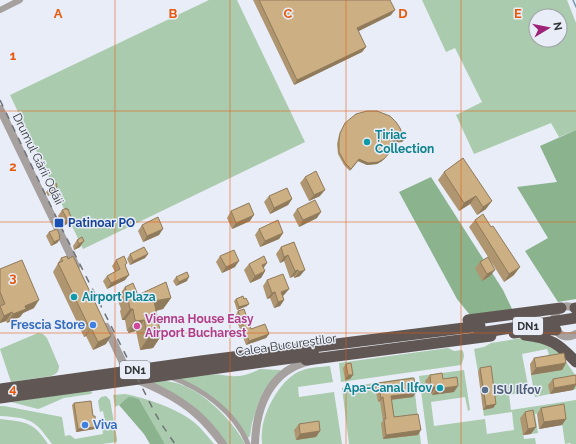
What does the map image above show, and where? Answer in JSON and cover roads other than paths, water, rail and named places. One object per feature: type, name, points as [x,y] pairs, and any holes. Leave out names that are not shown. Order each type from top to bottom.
[{"type":"highway","name":"DN1","points":[[557,331],[542,329],[284,362],[271,356],[282,348],[347,336],[561,308]]},
{"type":"highway","name":"Calea Bucureștilor","points":[[0,389],[129,375],[363,345],[576,311]]},
{"type":"highway","points":[[484,318],[491,323],[492,328],[492,332],[487,337]]},
{"type":"highway","points":[[507,334],[534,336],[550,341],[556,344],[576,361]]},
{"type":"highway","name":"Calea Bucureștilor","points":[[0,398],[129,375],[164,375],[271,356]]},
{"type":"street","points":[[0,10],[20,0]]},
{"type":"street","name":"Drumul Gării Odăii","points":[[0,109],[80,274]]},
{"type":"street","name":"DN1","points":[[576,311],[567,306],[561,308],[553,319],[554,326],[557,331],[563,335],[570,336],[576,334]]},
{"type":"street","points":[[102,321],[129,375],[155,387],[186,406],[208,425],[222,444]]},
{"type":"street","points":[[557,331],[576,361]]},
{"type":"street","points":[[254,444],[256,426],[266,395],[283,373],[291,368],[307,362],[334,356]]},
{"type":"street","points":[[164,375],[192,386],[216,402],[237,424],[248,444]]},
{"type":"waterway","points":[[573,0],[576,7]]},
{"type":"railway","points":[[0,100],[59,223],[153,409],[175,444]]},
{"type":"place","name":"Țiriac Collection","points":[[367,142]]},
{"type":"place","name":"Patinoar PO","points":[[59,223]]},
{"type":"place","name":"Airport Plaza","points":[[74,297]]},
{"type":"place","name":"Frescia Store","points":[[93,325]]},
{"type":"place","name":"Vienna House Easy Airport Bucharest","points":[[137,326]]},
{"type":"place","name":"Apa-Canal Ilfov","points":[[440,388]]},
{"type":"place","name":"ISU Ilfov","points":[[485,390]]},
{"type":"place","name":"Viva","points":[[85,425]]}]
